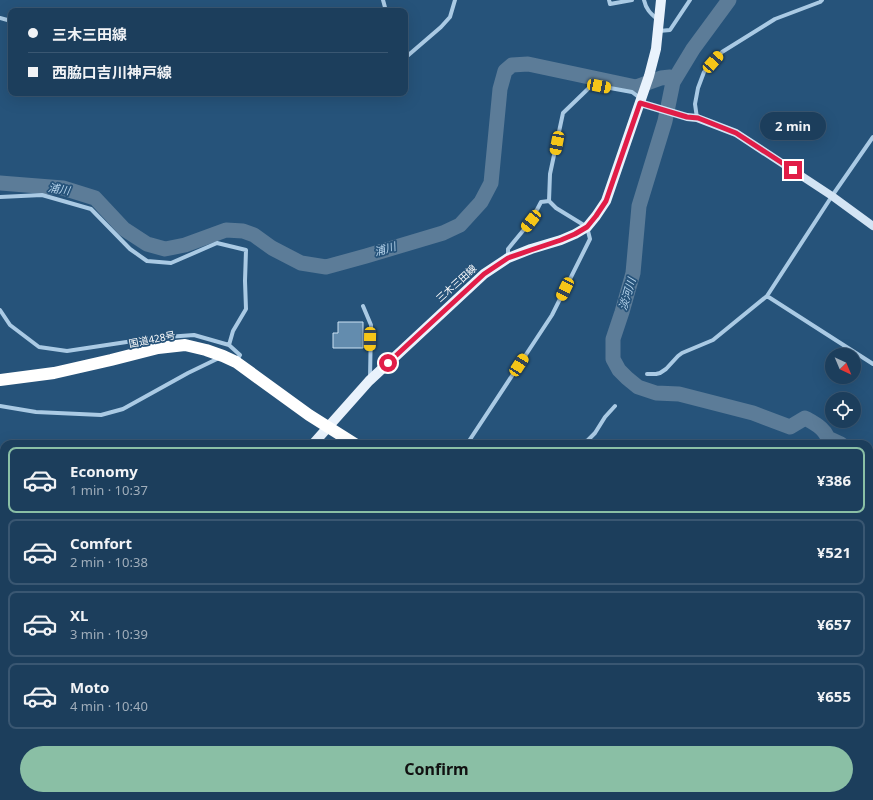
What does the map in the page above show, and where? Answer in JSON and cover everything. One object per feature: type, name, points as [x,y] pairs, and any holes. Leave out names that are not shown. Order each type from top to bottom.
[{"type":"highway","name":"国道428号","points":[[0,380],[54,373],[158,348],[185,345],[206,350],[236,362],[309,415],[349,440]]},
{"type":"main road","name":"三木三田線","points":[[316,440],[370,381],[484,274],[508,258],[575,234],[587,227],[596,216],[606,201],[643,99],[656,49],[661,0]]},
{"type":"main road","points":[[643,99],[687,117],[698,118],[736,133],[832,196],[873,226]]},
{"type":"street","points":[[408,55],[441,27],[450,17],[455,0]]},
{"type":"street","points":[[609,0],[610,4],[632,0]]},
{"type":"street","points":[[644,0],[645,6],[650,14],[659,20]]},
{"type":"street","points":[[658,31],[670,30],[690,0]]},
{"type":"street","points":[[698,118],[694,104],[698,88],[704,72],[722,52],[775,19],[822,0]]},
{"type":"street","points":[[470,440],[552,315],[590,239],[587,227],[556,208],[549,201],[550,174],[563,112],[591,86],[632,92],[643,99]]},
{"type":"street","points":[[647,374],[660,373],[682,353],[713,340],[767,296],[832,196],[873,137]]},
{"type":"street","points":[[0,197],[42,195],[91,209],[130,249],[147,261],[171,264],[217,243],[246,250],[246,309],[233,331],[229,345]]},
{"type":"street","points":[[508,258],[508,249],[531,221],[541,202],[549,201]]},
{"type":"street","points":[[767,296],[873,364]]},
{"type":"street","points":[[363,306],[371,325],[370,381]]},
{"type":"street","points":[[0,310],[10,325],[40,347],[67,351],[153,338],[194,335],[229,345],[240,355],[236,362]]},
{"type":"street","points":[[0,406],[36,412],[101,415],[123,409],[188,373],[223,356]]},
{"type":"street","points":[[588,440],[615,406]]},
{"type":"building","points":[[338,322],[363,322],[363,348],[333,348],[333,333],[338,333]]},
{"type":"waterway","name":"淡河川","points":[[729,0],[693,49],[673,82],[665,121],[639,206],[633,273],[613,339],[613,359],[619,370],[638,387],[656,393],[679,394],[753,413],[790,427],[805,418],[824,431],[828,440]]},
{"type":"waterway","name":"浦川","points":[[0,183],[63,188],[95,198],[124,229],[147,244],[165,249],[185,245],[226,230],[243,231],[254,235],[272,248],[301,263],[326,267],[443,233],[460,225],[481,202],[491,183],[500,89],[505,71],[512,65],[528,64],[636,87],[661,78],[670,77],[674,79]]},
{"type":"waterway","points":[[828,438],[832,440]]},
{"type":"route","points":[[388,363],[484,274],[508,258],[561,240],[587,227],[606,201],[640,103],[687,117],[698,118],[736,133],[793,170]]}]
